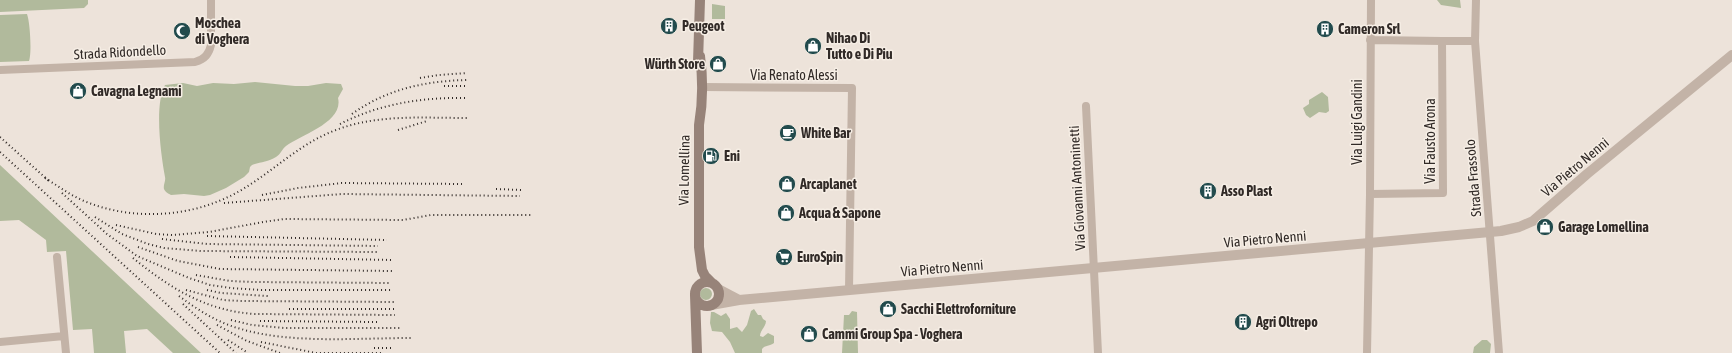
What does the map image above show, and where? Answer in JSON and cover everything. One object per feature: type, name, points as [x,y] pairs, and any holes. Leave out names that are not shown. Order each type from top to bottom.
[{"type":"main road","name":"Via Lomellina","points":[[699,125],[702,108],[700,0]]},
{"type":"main road","name":"Via Lomellina","points":[[697,337],[701,316],[709,305],[714,303],[718,296],[715,286],[705,276],[701,265],[698,215],[699,125],[696,100],[696,74],[700,56]]},
{"type":"main road","name":"Via Lomellina","points":[[697,353],[697,337],[694,318],[697,278],[694,257],[698,215]]},
{"type":"main road","points":[[709,305],[704,306],[698,302],[695,291],[703,282],[715,286]]},
{"type":"street","name":"Strada Ridondello","points":[[0,70],[195,62],[201,60],[210,51],[211,0]]},
{"type":"street","name":"Via Luigi Gandini","points":[[1367,353],[1370,194],[1370,0]]},
{"type":"street","name":"Strada Frassolo","points":[[1476,0],[1475,40],[1491,232],[1499,353]]},
{"type":"street","points":[[1370,40],[1475,40]]},
{"type":"street","name":"Via Fausto Arona","points":[[1370,194],[1443,193],[1442,40]]},
{"type":"street","name":"Via Pietro Nenni","points":[[709,305],[739,300],[1369,244],[1491,232],[1519,227],[1533,221],[1587,174],[1732,55]]},
{"type":"street","name":"Via Renato Alessi","points":[[702,87],[852,88],[849,290]]},
{"type":"street","name":"Via Giovanni Antoninetti","points":[[1086,106],[1098,353]]},
{"type":"street","points":[[57,258],[66,353]]},
{"type":"street","points":[[715,286],[728,296],[739,300]]},
{"type":"street","points":[[0,342],[64,336]]},
{"type":"green space","points":[[0,0],[88,0],[88,4],[84,8],[0,12]]},
{"type":"green space","points":[[1437,0],[1460,0],[1461,8],[1441,5]]},
{"type":"green space","points":[[712,4],[725,6],[725,19],[712,19]]},
{"type":"green space","points":[[27,14],[30,38],[29,61],[0,62],[0,15]]},
{"type":"green space","points":[[255,82],[295,86],[308,86],[326,83],[341,84],[343,89],[338,98],[338,107],[335,114],[328,121],[286,146],[273,159],[252,165],[249,172],[244,177],[226,188],[204,196],[184,194],[171,195],[166,192],[164,188],[165,178],[159,130],[160,105],[165,85],[183,83],[197,86],[213,83],[234,84]]},
{"type":"green space","points":[[1322,92],[1328,97],[1329,111],[1326,113],[1319,112],[1310,118],[1306,115],[1303,108],[1309,104],[1309,100]]},
{"type":"green space","points":[[0,165],[201,353],[173,353],[147,329],[124,331],[126,353],[94,353],[92,329],[73,330],[66,251],[47,252],[46,240],[19,220],[0,221]]},
{"type":"green space","points":[[708,288],[711,289],[711,299],[704,300],[701,299],[700,292],[701,289]]},
{"type":"green space","points":[[754,309],[758,315],[761,315],[766,321],[760,336],[763,337],[768,333],[774,336],[774,343],[763,348],[762,353],[735,353],[730,342],[722,332],[712,331],[710,323],[711,312],[721,316],[726,313],[730,319],[730,329],[737,327],[742,332],[747,325],[751,311]]},
{"type":"green space","points":[[852,311],[857,312],[858,353],[842,353],[844,315],[849,315]]},
{"type":"green space","points":[[1482,340],[1487,340],[1491,344],[1490,353],[1473,353],[1474,347]]},
{"type":"railway","points":[[420,78],[467,73]]},
{"type":"railway","points":[[352,114],[379,98],[407,88],[436,82],[467,80]]},
{"type":"railway","points":[[444,86],[467,86]]},
{"type":"railway","points":[[340,124],[370,111],[401,103],[434,99],[467,98]]},
{"type":"railway","points":[[45,178],[79,199],[102,207],[122,212],[141,214],[180,212],[200,208],[236,193],[309,143],[336,130],[368,121],[384,119],[467,118]]},
{"type":"railway","points":[[398,130],[427,121]]},
{"type":"railway","points":[[0,137],[49,181]]},
{"type":"railway","points":[[0,152],[220,353]]},
{"type":"railway","points":[[262,195],[298,188],[342,183],[462,184]]},
{"type":"railway","points":[[496,189],[521,190]]},
{"type":"railway","points":[[62,193],[107,234],[137,256],[189,278],[210,285],[262,290],[391,290]]},
{"type":"railway","points":[[224,203],[342,194],[520,196]]},
{"type":"railway","points":[[116,225],[156,234],[173,235],[209,232],[284,219],[403,220],[431,215],[533,215]]},
{"type":"railway","points":[[95,217],[122,234],[148,244],[164,248],[201,251],[377,252]]},
{"type":"railway","points":[[207,236],[387,240]]},
{"type":"railway","points":[[162,239],[207,244],[378,246]]},
{"type":"railway","points":[[138,247],[178,261],[220,269],[393,271]]},
{"type":"railway","points":[[230,257],[393,260]]},
{"type":"railway","points":[[133,258],[161,279],[190,296],[205,303],[237,312],[255,314],[395,315]]},
{"type":"railway","points":[[196,275],[230,281],[253,282],[390,283]]},
{"type":"railway","points":[[186,290],[223,300],[240,301],[395,302]]},
{"type":"railway","points":[[207,290],[221,293],[268,296]]},
{"type":"railway","points":[[179,296],[216,320],[260,334],[281,337],[325,339],[411,338]]},
{"type":"railway","points":[[183,304],[236,353]]},
{"type":"railway","points":[[289,309],[395,309]]},
{"type":"railway","points":[[231,320],[252,325],[284,328],[400,328]]},
{"type":"railway","points":[[260,321],[378,322]]},
{"type":"railway","points":[[217,325],[247,341],[280,353]]},
{"type":"railway","points":[[228,340],[248,353]]},
{"type":"railway","points":[[261,342],[316,353],[383,353]]},
{"type":"railway","points":[[374,348],[394,348]]},
{"type":"place","name":"Peugeot","points":[[669,26]]},
{"type":"place","name":"Cameron Srl","points":[[1325,29]]},
{"type":"place","name":"Moschea di Voghera","points":[[182,31]]},
{"type":"place","name":"Nihao Di Tutto e Di Piu","points":[[813,46]]},
{"type":"place","name":"Würth Store","points":[[718,64]]},
{"type":"place","name":"Cavagna Legnami","points":[[78,91]]},
{"type":"place","name":"White Bar","points":[[788,133]]},
{"type":"place","name":"Eni","points":[[711,156]]},
{"type":"place","name":"Arcaplanet","points":[[787,184]]},
{"type":"place","name":"Asso Plast","points":[[1208,191]]},
{"type":"place","name":"Acqua & Sapone","points":[[786,213]]},
{"type":"place","name":"Garage Lomellina","points":[[1545,227]]},
{"type":"place","name":"EuroSpin","points":[[784,257]]},
{"type":"place","name":"Sacchi Elettroforniture","points":[[888,309]]},
{"type":"place","name":"Agri Oltrepo","points":[[1243,322]]},
{"type":"place","name":"Cammi Group Spa - Voghera","points":[[809,334]]}]
